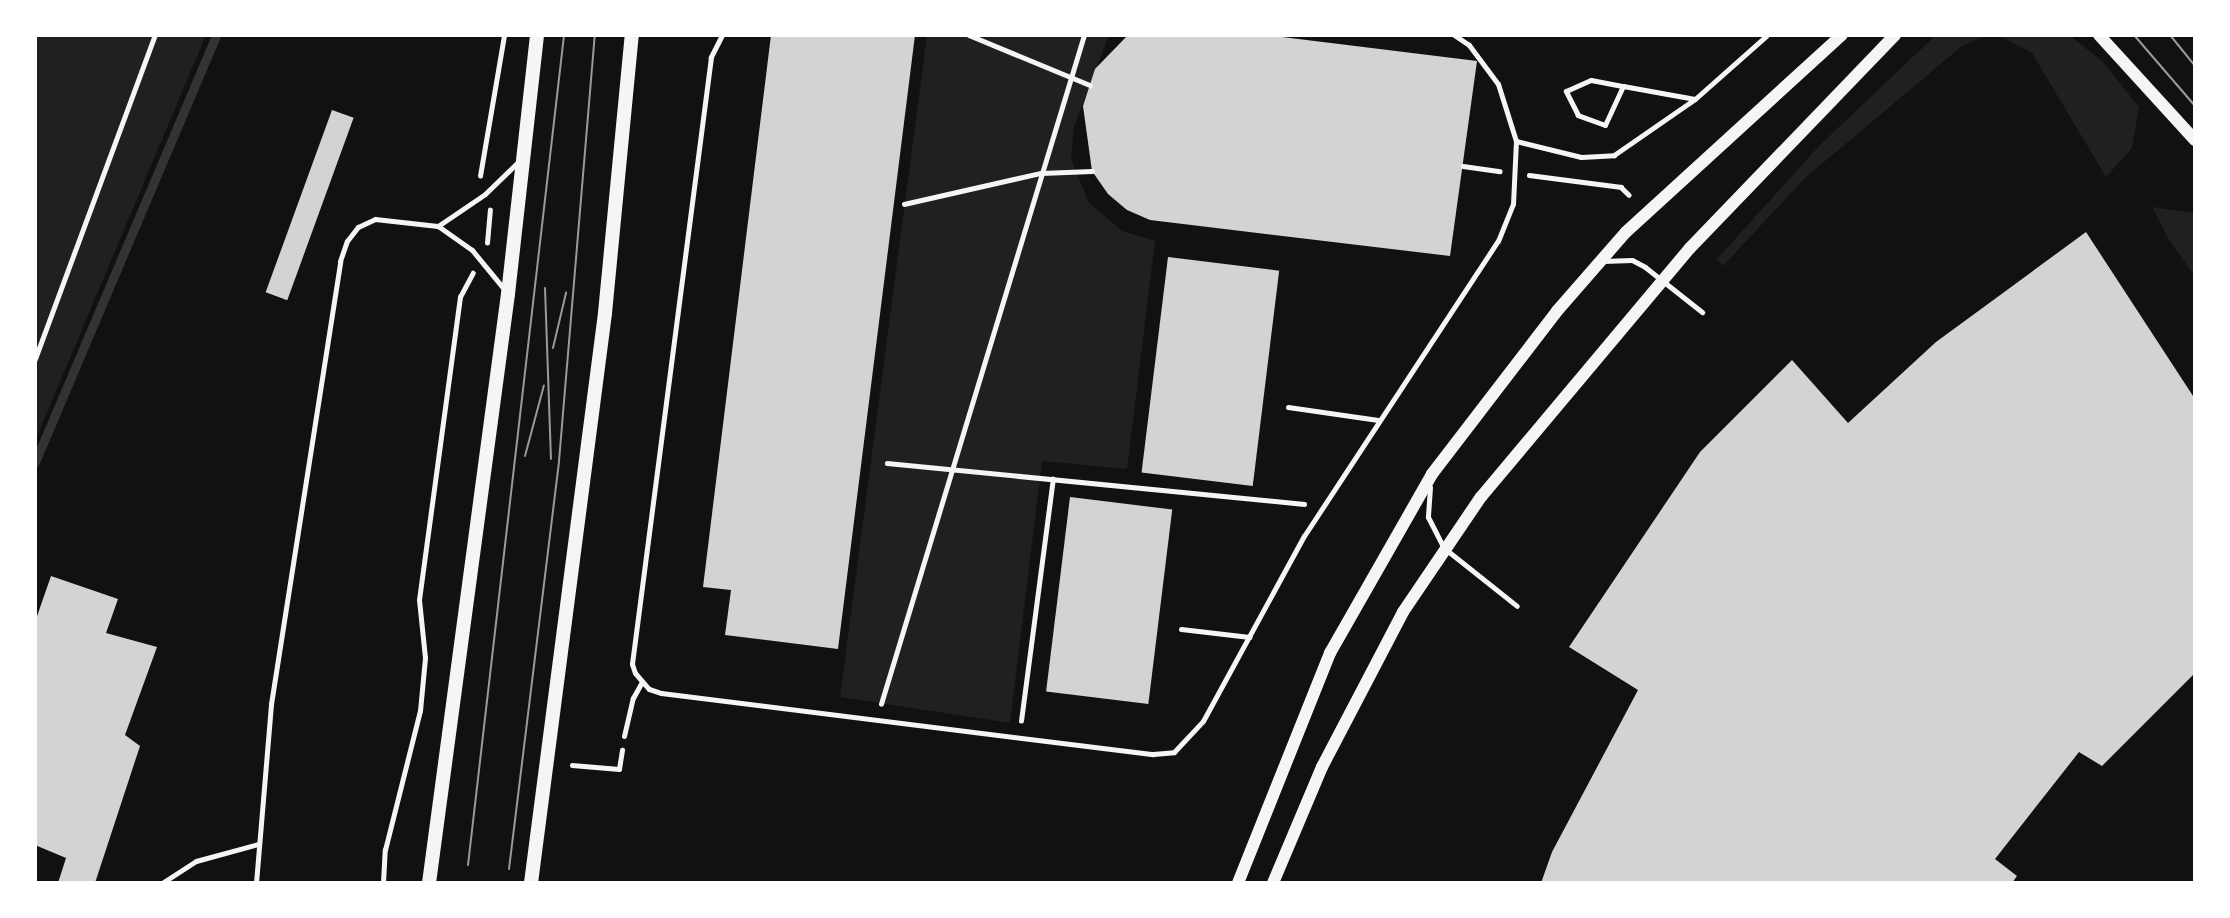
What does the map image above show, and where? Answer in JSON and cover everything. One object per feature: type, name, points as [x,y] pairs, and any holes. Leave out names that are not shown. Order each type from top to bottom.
[{"type":"main road","points":[[429,883],[508,294],[537,35]]},
{"type":"main road","points":[[531,883],[604,313],[632,35]]},
{"type":"street","points":[[1238,883],[1329,653],[1432,474],[1600,262],[1647,211],[1842,35]]},
{"type":"street","points":[[1273,883],[1322,767],[1403,612],[1481,497],[1662,279],[1895,35]]},
{"type":"street","points":[[2099,35],[2195,140]]},
{"type":"lane","points":[[722,35],[711,57],[632,664],[642,682],[661,693],[1153,754],[1174,752],[1189,741],[1203,721],[1323,506],[1377,420],[1498,241],[1513,204],[1516,141],[1498,84],[1469,45],[1454,35]]},
{"type":"lane","points":[[1516,141],[1581,157],[1614,155],[1695,99],[1766,35]]},
{"type":"lane","points":[[1623,86],[1605,125],[1578,115],[1566,91],[1591,80],[1695,99]]},
{"type":"lane","points":[[438,226],[485,194],[524,156]]},
{"type":"lane","points":[[256,883],[271,704],[340,261],[358,227],[375,219],[438,226],[480,258],[508,294]]},
{"type":"lane","points":[[1600,262],[1632,260],[1662,279],[1702,312]]},
{"type":"lane","points":[[1288,407],[1377,420]]},
{"type":"lane","points":[[1432,474],[1428,517],[1444,548],[1517,606]]},
{"type":"lane","points":[[1181,629],[1250,637]]},
{"type":"lane","points":[[624,736],[633,698],[642,682]]},
{"type":"lane","points":[[162,883],[196,861],[258,844]]},
{"type":"path","points":[[35,359],[155,35]]},
{"type":"path","points":[[383,883],[385,850],[419,711],[425,658],[419,600],[460,297],[487,247],[491,212],[479,179],[504,35]]},
{"type":"path","points":[[969,35],[1090,85]]},
{"type":"path","points":[[876,719],[1084,35]]},
{"type":"path","points":[[1463,166],[1621,187],[1629,195]]},
{"type":"path","points":[[904,204],[1041,173],[1092,171]]},
{"type":"path","points":[[887,463],[1323,506]]},
{"type":"path","points":[[1019,737],[1053,479]]},
{"type":"path","points":[[572,765],[619,769],[624,736]]},
{"type":"shaded area","points":[[35,35],[206,35],[35,441]]},
{"type":"shaded area","points":[[927,35],[1109,35],[1074,127],[1071,159],[1089,203],[1122,231],[1155,241],[1127,469],[1042,461],[1010,723],[840,697]]},
{"type":"shaded area","points":[[1936,35],[1988,35],[1962,46],[1805,178],[1723,266],[1717,259],[1820,145]]},
{"type":"shaded area","points":[[1998,35],[2069,35],[2102,61],[2139,107],[2132,148],[2106,177],[2032,53]]},
{"type":"shaded area","points":[[2152,207],[2195,213],[2195,277],[2168,238]]},
{"type":"building","points":[[771,35],[915,35],[838,649],[725,635],[731,590],[703,587]]},
{"type":"building","points":[[1128,35],[1266,35],[1477,61],[1450,256],[1150,220],[1127,210],[1108,194],[1092,171],[1083,106],[1095,69]]},
{"type":"building","points":[[332,110],[354,118],[287,300],[266,292]]},
{"type":"building","points":[[2086,232],[2195,399],[2195,673],[2102,766],[2079,752],[1995,859],[2017,876],[2012,883],[1541,883],[1552,852],[1638,690],[1569,647],[1700,452],[1792,360],[1848,423],[1936,342]]},
{"type":"building","points":[[1168,257],[1279,271],[1253,486],[1142,472]]},
{"type":"building","points":[[1070,497],[1172,510],[1148,704],[1046,692]]},
{"type":"building","points":[[51,576],[118,599],[106,633],[157,647],[125,735],[140,746],[95,883],[58,883],[66,858],[35,845],[35,622]]},
{"type":"waterway","points":[[35,462],[216,35]]},
{"type":"tram line","points":[[468,865],[564,35]]},
{"type":"tram line","points":[[509,869],[559,461],[595,35]]},
{"type":"tram line","points":[[2134,35],[2195,106]]},
{"type":"tram line","points":[[2170,35],[2195,66]]},
{"type":"tram line","points":[[545,288],[551,459]]},
{"type":"tram line","points":[[553,348],[566,293]]},
{"type":"tram line","points":[[525,456],[544,385]]}]
